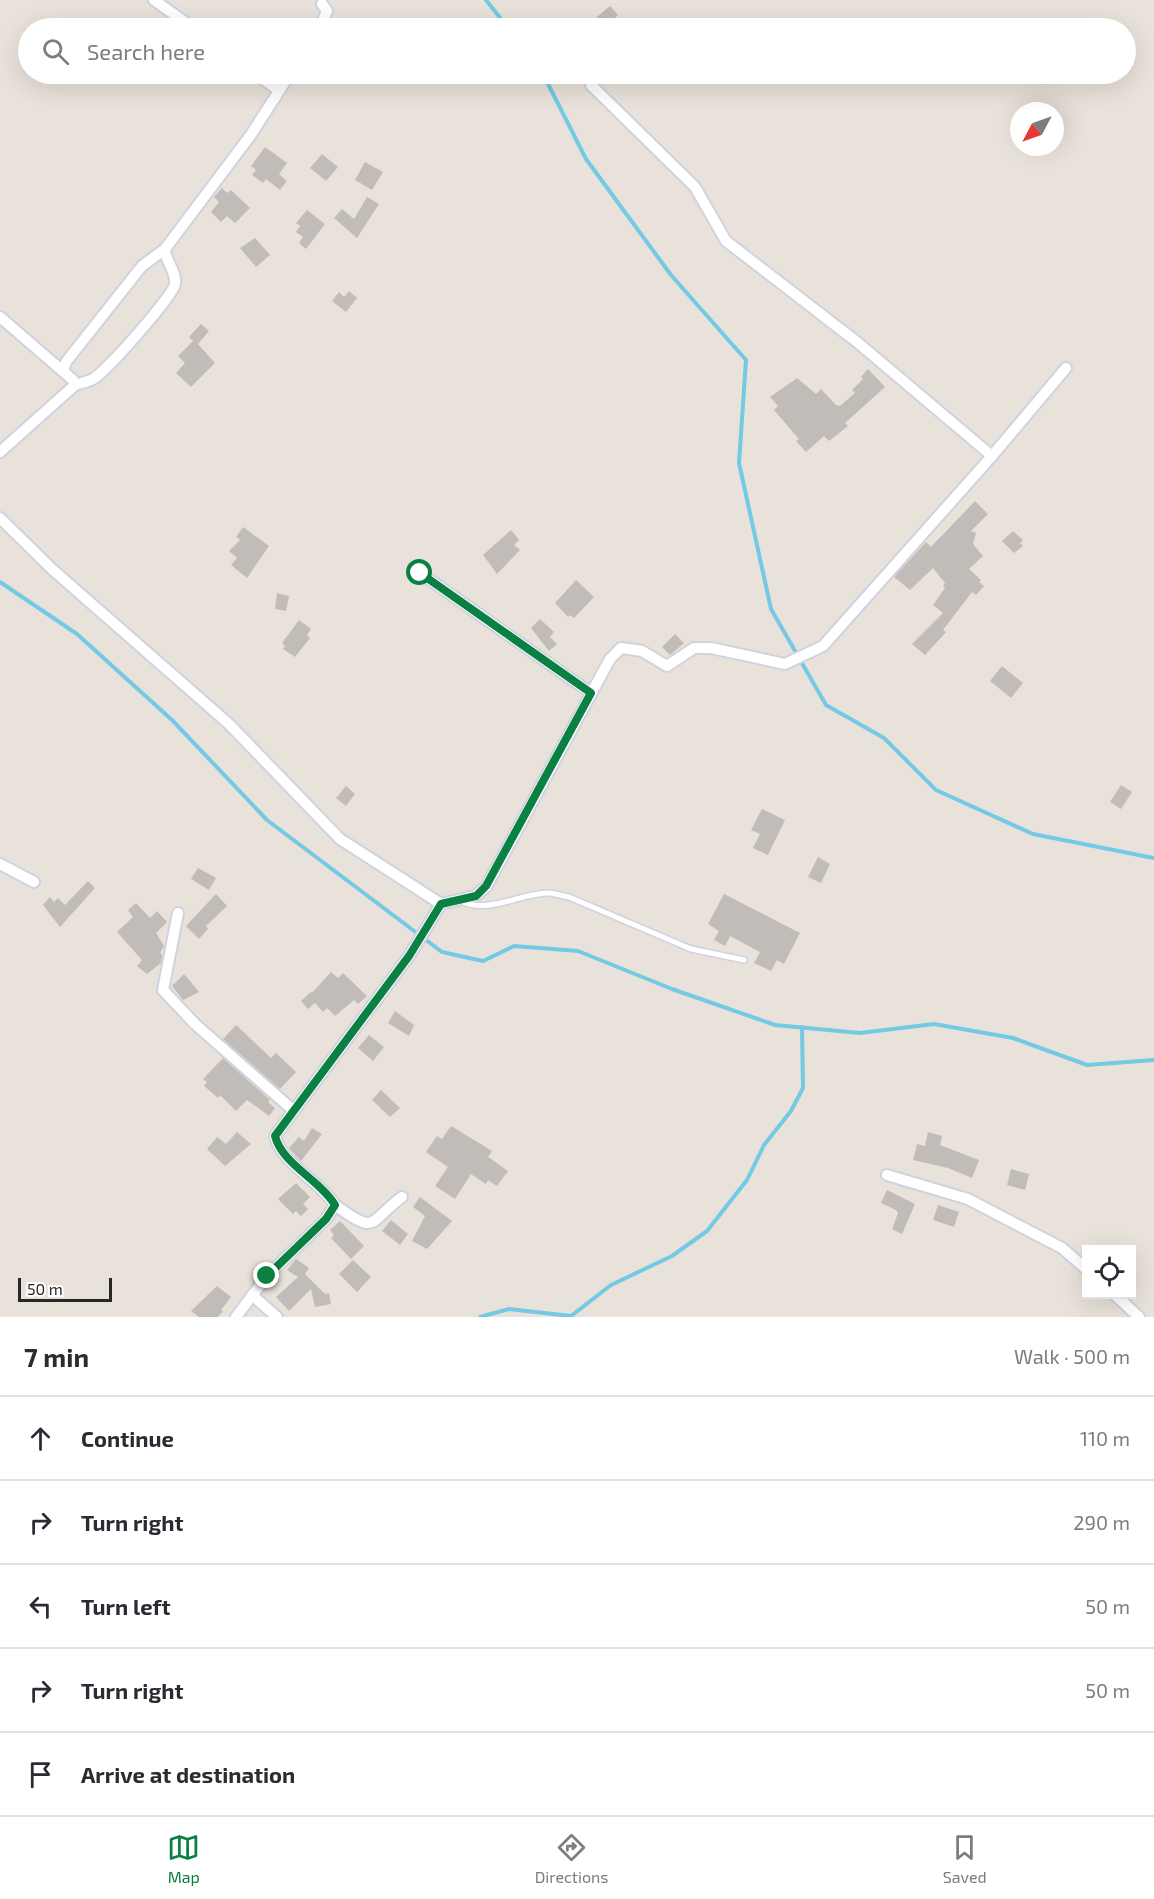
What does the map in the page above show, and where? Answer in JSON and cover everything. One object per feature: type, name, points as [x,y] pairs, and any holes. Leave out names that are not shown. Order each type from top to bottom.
[{"type":"street","points":[[154,0],[179,18]]},
{"type":"street","points":[[322,4],[327,11],[324,18]]},
{"type":"street","points":[[270,84],[279,90]]},
{"type":"street","points":[[63,371],[66,362],[142,266],[165,249],[250,136],[283,84]]},
{"type":"street","points":[[591,85],[695,187],[726,241],[856,342],[992,456]]},
{"type":"street","points":[[0,452],[75,385],[94,379],[112,362],[167,298],[175,285],[173,274],[165,260],[165,249]]},
{"type":"street","points":[[0,317],[74,380],[75,385]]},
{"type":"street","points":[[0,518],[76,592],[229,723],[340,839],[441,904],[476,896],[486,886],[610,659],[621,648],[642,651],[667,666],[694,648],[711,648],[785,664],[823,646],[992,456],[1066,368]]},
{"type":"street","points":[[420,573],[591,693]]},
{"type":"street","points":[[0,864],[34,882]]},
{"type":"street","points":[[402,1197],[376,1223],[366,1224],[335,1205],[327,1192],[278,1148],[275,1136],[409,956],[441,904]]},
{"type":"street","points":[[178,913],[164,990],[195,1024],[294,1111]]},
{"type":"street","points":[[886,1175],[968,1199],[1062,1248],[1082,1266]]},
{"type":"street","points":[[236,1317],[267,1276],[326,1219],[335,1205]]},
{"type":"street","points":[[252,1295],[277,1317]]},
{"type":"street","points":[[1119,1299],[1139,1317]]},
{"type":"lane","points":[[461,901],[467,904],[488,904],[549,893],[569,897],[690,949],[744,960]]},
{"type":"building","points":[[610,6],[618,15],[615,18],[596,18]]},
{"type":"building","points":[[265,147],[287,163],[279,174],[287,181],[280,190],[266,179],[263,183],[252,175],[256,170],[251,166]]},
{"type":"building","points":[[322,154],[338,167],[326,181],[310,168]]},
{"type":"building","points":[[365,162],[383,172],[372,190],[355,180]]},
{"type":"building","points":[[222,188],[227,193],[231,190],[250,208],[235,223],[227,216],[221,222],[211,212],[219,202],[214,197]]},
{"type":"building","points":[[367,197],[379,204],[357,238],[334,218],[342,209],[354,219]]},
{"type":"building","points":[[307,210],[325,224],[306,249],[299,243],[303,237],[296,232],[300,226],[296,223]]},
{"type":"building","points":[[255,238],[270,255],[256,267],[240,248]]},
{"type":"building","points":[[349,291],[357,298],[346,312],[332,301],[339,292],[344,297]]},
{"type":"building","points":[[201,324],[209,331],[198,344],[215,363],[191,387],[176,373],[185,363],[178,356],[193,341],[189,337]]},
{"type":"building","points":[[868,369],[885,387],[845,423],[848,426],[829,441],[824,436],[806,452],[796,441],[799,439],[774,410],[778,406],[770,397],[797,378],[816,394],[821,389],[836,405],[840,406],[855,393],[852,390],[863,379],[861,377]]},
{"type":"building","points":[[975,501],[988,514],[971,531],[976,533],[973,544],[983,556],[969,569],[984,586],[976,595],[972,592],[943,630],[946,632],[925,655],[912,644],[943,613],[933,605],[945,588],[943,586],[945,583],[933,568],[910,590],[894,577],[926,542],[931,547]]},
{"type":"building","points":[[243,527],[269,546],[247,578],[231,565],[237,558],[229,551],[240,540],[236,537]]},
{"type":"building","points":[[511,530],[519,540],[514,545],[520,550],[497,574],[483,555]]},
{"type":"building","points":[[1013,531],[1023,540],[1020,543],[1023,546],[1014,553],[1002,541]]},
{"type":"building","points":[[576,580],[594,597],[574,618],[570,615],[568,617],[555,603]]},
{"type":"building","points":[[277,593],[289,596],[286,611],[275,609]]},
{"type":"building","points":[[540,619],[554,632],[550,637],[557,644],[549,651],[531,628]]},
{"type":"building","points":[[299,620],[311,629],[307,635],[310,638],[295,657],[283,649],[285,646],[282,643]]},
{"type":"building","points":[[675,634],[684,643],[670,655],[662,647]]},
{"type":"building","points":[[1002,666],[1023,683],[1011,698],[990,681]]},
{"type":"building","points":[[1121,785],[1132,792],[1121,809],[1110,802]]},
{"type":"building","points":[[346,786],[355,794],[346,806],[336,798]]},
{"type":"building","points":[[762,809],[785,820],[768,855],[753,848],[760,834],[751,830]]},
{"type":"building","points":[[818,857],[830,864],[821,883],[808,877]]},
{"type":"building","points":[[198,868],[216,878],[209,890],[191,879]]},
{"type":"building","points":[[88,881],[95,888],[60,927],[43,905],[50,897],[54,902],[58,898],[65,905]]},
{"type":"building","points":[[216,894],[227,906],[206,926],[208,929],[199,939],[186,926]]},
{"type":"building","points":[[724,894],[800,933],[784,964],[777,960],[771,971],[754,963],[760,952],[730,936],[725,946],[714,940],[719,931],[708,924]]},
{"type":"building","points":[[136,903],[150,918],[157,911],[167,922],[156,933],[164,946],[160,953],[161,963],[147,974],[137,966],[142,960],[117,932],[133,917],[128,910]]},
{"type":"building","points":[[331,972],[338,978],[343,973],[367,996],[358,1004],[354,1000],[335,1016],[327,1008],[323,1012],[315,1003],[308,1009],[301,1001],[312,993]]},
{"type":"building","points":[[184,974],[199,992],[183,1000],[172,986]]},
{"type":"building","points":[[395,1011],[414,1025],[409,1036],[388,1023]]},
{"type":"building","points":[[236,1025],[271,1058],[276,1053],[296,1072],[280,1089],[223,1039]]},
{"type":"building","points":[[369,1035],[384,1047],[373,1061],[358,1048]]},
{"type":"building","points":[[223,1058],[270,1100],[268,1102],[275,1108],[269,1116],[247,1100],[236,1111],[220,1095],[218,1098],[204,1086],[207,1082],[203,1079]]},
{"type":"building","points":[[381,1090],[400,1108],[390,1117],[372,1100]]},
{"type":"building","points":[[451,1126],[492,1151],[488,1157],[508,1171],[497,1186],[488,1180],[486,1184],[471,1174],[455,1199],[435,1186],[448,1167],[426,1152],[437,1136],[442,1139]]},
{"type":"building","points":[[312,1128],[322,1134],[301,1161],[289,1148],[299,1137],[304,1141]]},
{"type":"building","points":[[237,1132],[251,1144],[225,1166],[207,1149],[217,1137],[226,1144]]},
{"type":"building","points":[[928,1132],[942,1136],[940,1145],[979,1160],[972,1178],[948,1168],[913,1160],[917,1144],[925,1146]]},
{"type":"building","points":[[1011,1169],[1029,1174],[1025,1190],[1007,1185]]},
{"type":"building","points":[[296,1183],[310,1197],[303,1204],[308,1209],[301,1216],[296,1211],[293,1214],[278,1199]]},
{"type":"building","points":[[887,1190],[915,1204],[902,1234],[892,1229],[898,1213],[896,1210],[881,1203]]},
{"type":"building","points":[[420,1197],[452,1221],[427,1249],[412,1241],[425,1216],[413,1207]]},
{"type":"building","points":[[938,1205],[959,1212],[954,1227],[933,1220]]},
{"type":"building","points":[[391,1220],[408,1234],[400,1245],[382,1231]]},
{"type":"building","points":[[340,1221],[364,1246],[351,1259],[331,1238],[334,1235],[330,1230]]},
{"type":"building","points":[[296,1259],[309,1268],[305,1274],[325,1294],[329,1293],[331,1304],[315,1307],[311,1289],[289,1311],[276,1297],[298,1277],[287,1270]]},
{"type":"building","points":[[353,1260],[371,1277],[357,1292],[339,1274]]},
{"type":"building","points":[[217,1286],[231,1297],[218,1317],[199,1317],[191,1311]]},
{"type":"waterway","points":[[486,0],[500,18]]},
{"type":"waterway","points":[[548,84],[586,159],[671,275],[746,360],[739,463],[771,609],[826,705],[884,738],[936,790],[1033,834],[1154,858]]},
{"type":"waterway","points":[[0,582],[77,634],[172,720],[267,820],[442,952],[483,961],[514,946],[578,951],[672,989],[775,1025],[860,1033],[934,1024],[1013,1038],[1087,1065],[1154,1060]]},
{"type":"waterway","points":[[480,1317],[509,1309],[571,1316],[611,1285],[672,1256],[707,1231],[747,1180],[764,1145],[791,1111],[803,1088],[802,1027]]},
{"type":"route","points":[[267,1276],[326,1219],[335,1205],[327,1192],[278,1148],[275,1136],[409,956],[441,904],[476,896],[486,886],[549,766],[591,693],[420,573]]}]
